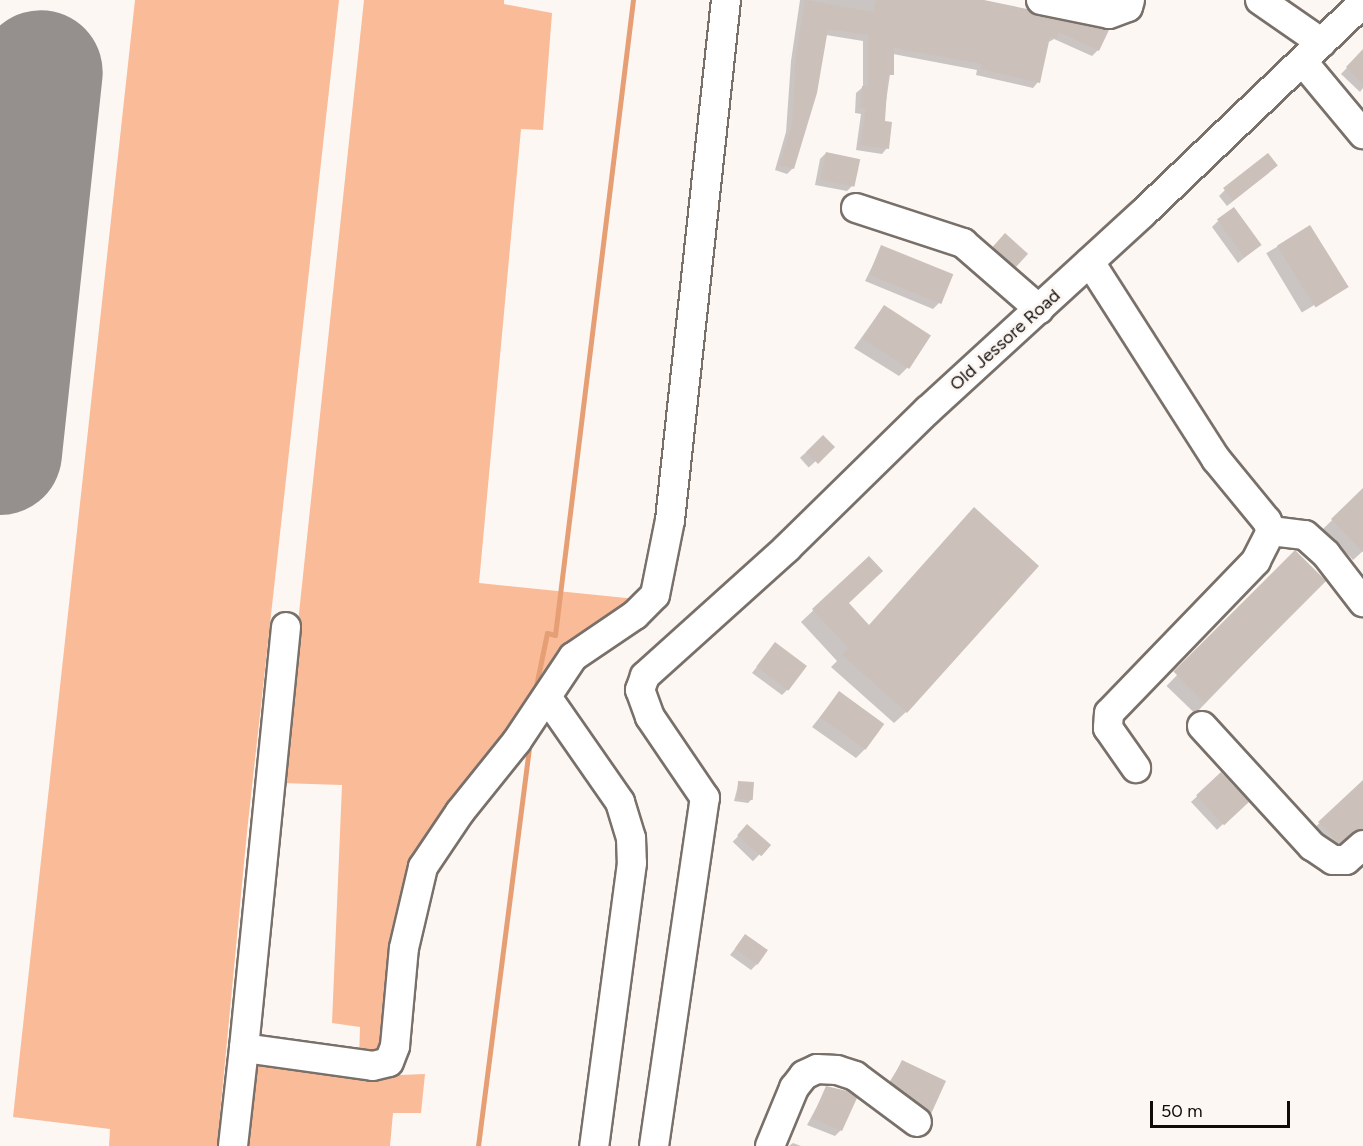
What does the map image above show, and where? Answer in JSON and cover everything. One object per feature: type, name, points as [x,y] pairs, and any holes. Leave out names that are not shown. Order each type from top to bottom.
[{"type":"street","points":[[244,1048],[373,1066],[389,1062],[395,1046],[404,948],[423,867],[547,697],[573,657],[635,615],[655,595],[670,520],[726,0]]},
{"type":"street","points":[[1041,0],[1109,14],[1128,7],[1130,0]]},
{"type":"street","points":[[1260,0],[1312,52],[1363,134]]},
{"type":"street","name":"Old Jessore Road","points":[[654,1146],[705,798],[650,717],[640,690],[645,676],[788,548],[928,410],[1090,262],[1363,3]]},
{"type":"street","points":[[856,208],[963,243],[1039,309]]},
{"type":"street","points":[[1090,262],[1216,459],[1267,521],[1270,531],[1256,561],[1109,712],[1108,728],[1136,768]]},
{"type":"street","points":[[1270,531],[1305,536],[1326,554],[1363,602]]},
{"type":"street","points":[[233,1146],[286,627]]},
{"type":"street","points":[[547,697],[620,802],[631,838],[632,863],[594,1146]]},
{"type":"street","points":[[1202,726],[1312,846],[1333,860],[1346,860],[1363,845]]},
{"type":"street","points":[[770,1146],[794,1088],[804,1075],[817,1069],[837,1070],[855,1076],[917,1122]]},
{"type":"shaded area","points":[[135,0],[339,0],[247,832],[217,1146],[109,1146],[110,1129],[13,1117]]},
{"type":"shaded area","points":[[364,0],[504,0],[504,4],[552,13],[543,130],[521,129],[479,583],[636,599],[586,633],[541,674],[497,751],[418,858],[382,1046],[359,1060],[360,1027],[332,1023],[342,785],[281,783]]},
{"type":"shaded area","points":[[256,1055],[267,1067],[375,1076],[425,1074],[421,1113],[393,1113],[390,1146],[246,1146]]},
{"type":"building","points":[[805,0],[873,12],[876,0],[984,0],[1027,9],[1038,16],[1109,30],[1099,51],[1058,33],[1057,38],[1050,37],[1040,83],[981,69],[982,64],[894,48],[894,75],[888,75],[885,121],[892,122],[889,149],[860,145],[866,108],[860,108],[862,86],[868,86],[868,35],[828,29],[817,93],[794,169],[779,165],[792,125],[796,54]]},
{"type":"building","points":[[1363,49],[1363,84],[1346,67]]},
{"type":"building","points":[[826,152],[860,159],[854,187],[820,179]]},
{"type":"building","points":[[1268,153],[1278,166],[1233,201],[1223,188]]},
{"type":"building","points":[[1234,207],[1262,245],[1245,257],[1217,219]]},
{"type":"building","points":[[1310,225],[1349,287],[1316,308],[1277,246]]},
{"type":"building","points":[[1005,233],[1028,254],[1016,267],[993,246]]},
{"type":"building","points":[[881,245],[953,274],[941,304],[869,275]]},
{"type":"building","points":[[884,305],[931,335],[909,369],[862,339]]},
{"type":"building","points":[[823,435],[835,447],[818,464],[806,452]]},
{"type":"building","points":[[1363,488],[1363,552],[1331,519]]},
{"type":"building","points":[[974,507],[1039,566],[907,713],[842,655],[848,648],[812,609],[869,556],[883,571],[849,603],[869,625]]},
{"type":"building","points":[[1295,550],[1326,581],[1204,703],[1173,672]]},
{"type":"building","points":[[775,642],[807,666],[788,691],[756,667]]},
{"type":"building","points":[[839,691],[884,724],[865,750],[820,717]]},
{"type":"building","points":[[1221,772],[1249,802],[1224,825],[1196,795]]},
{"type":"building","points":[[1363,780],[1363,829],[1339,843],[1318,822]]},
{"type":"building","points":[[738,781],[754,782],[753,800],[737,799]]},
{"type":"building","points":[[747,824],[771,845],[761,856],[737,835]]},
{"type":"building","points":[[745,934],[768,950],[758,965],[735,949]]},
{"type":"building","points":[[902,1060],[946,1081],[931,1114],[891,1082]]},
{"type":"building","points":[[826,1086],[847,1091],[857,1098],[842,1131],[812,1118]]},
{"type":"waterway","points":[[536,686],[547,633],[555,635],[633,0]]},
{"type":"waterway","points":[[478,1146],[529,750]]},
{"type":"runway","points":[[0,453],[41,72]]}]
